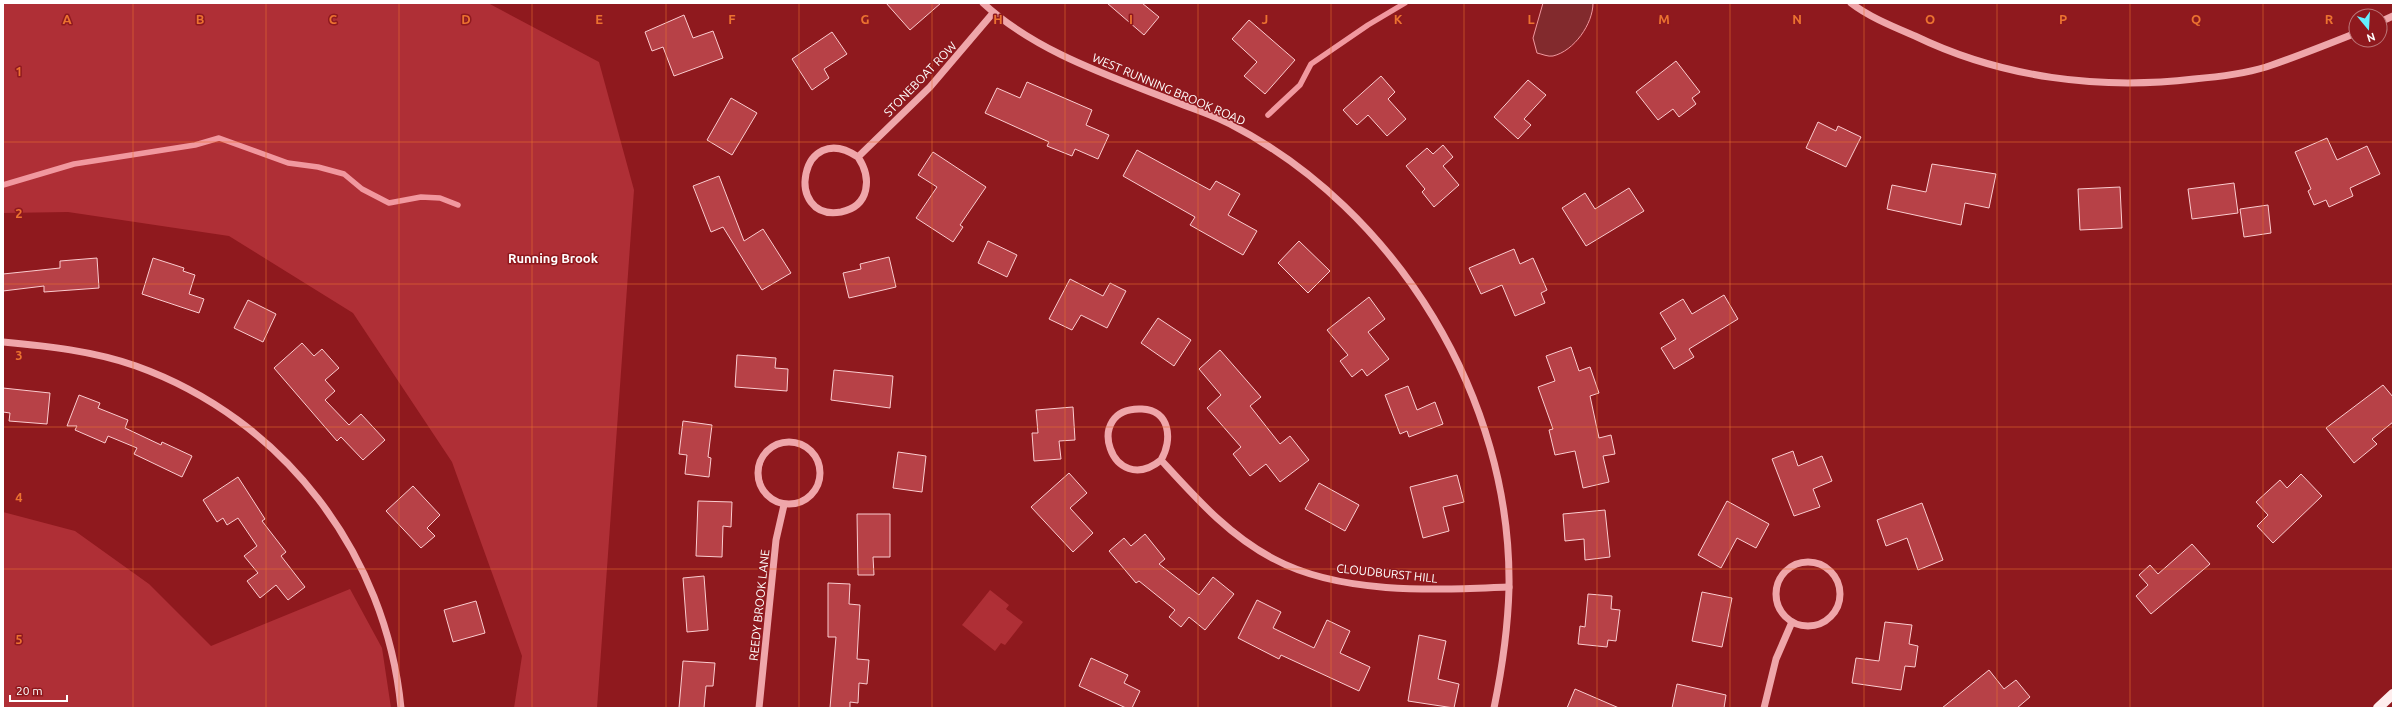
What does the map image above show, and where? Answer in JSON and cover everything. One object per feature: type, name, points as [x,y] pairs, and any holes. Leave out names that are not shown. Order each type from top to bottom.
[{"type":"main road","points":[[2378,708],[2393,694]]},
{"type":"street","name":"WEST RUNNING BROOK ROAD","points":[[983,3],[993,13],[1066,57],[1228,122],[1297,165],[1352,214],[1376,240],[1429,309],[1470,392],[1485,433],[1498,484],[1505,525],[1509,587],[1505,635],[1494,708]]},
{"type":"street","points":[[1851,3],[1934,46],[1981,63],[2030,75],[2121,84],[2170,82],[2219,77],[2264,67],[2348,35]]},
{"type":"street","name":"STONEBOAT ROW","points":[[858,157],[930,87],[993,13]]},
{"type":"street","points":[[838,148],[850,152],[858,157],[865,168],[868,179],[867,189],[857,205],[847,210],[835,213],[822,210],[811,202],[804,187],[804,177],[806,167],[816,155],[825,150],[838,148]]},
{"type":"street","points":[[3,342],[93,354],[136,366],[176,384],[222,410],[289,463],[315,493],[338,526],[362,569],[375,598],[390,642],[401,708]]},
{"type":"street","points":[[1134,408],[1145,409],[1162,419],[1169,438],[1167,449],[1161,460],[1154,466],[1145,469],[1132,469],[1121,464],[1108,448],[1107,437],[1115,418],[1134,408]]},
{"type":"street","points":[[795,442],[812,451],[819,461],[821,475],[818,487],[812,496],[801,503],[784,505],[766,496],[759,484],[757,471],[760,461],[766,451],[775,445],[795,442]]},
{"type":"street","name":"CLOUDBURST HILL","points":[[1161,460],[1222,523],[1274,560],[1306,572],[1344,582],[1391,586],[1452,589],[1509,587]]},
{"type":"street","name":"REEDY BROOK LANE","points":[[759,708],[776,540],[784,505]]},
{"type":"street","points":[[1813,563],[1824,567],[1833,576],[1838,585],[1840,595],[1834,613],[1826,620],[1815,625],[1804,626],[1792,622],[1785,617],[1776,600],[1776,589],[1780,579],[1787,570],[1799,564],[1813,563]]},
{"type":"street","points":[[1764,708],[1776,659],[1792,622]]},
{"type":"shaded area","points":[[3,3],[488,3],[599,62],[634,190],[597,708],[514,708],[522,656],[452,462],[353,313],[229,236],[68,212],[3,213]]},
{"type":"shaded area","points":[[1543,3],[1593,3],[1590,19],[1581,36],[1568,49],[1553,56],[1537,53],[1533,38]]},
{"type":"shaded area","points":[[3,512],[75,531],[149,584],[211,646],[350,589],[382,648],[391,708],[3,708]]},
{"type":"shaded area","points":[[990,590],[1009,605],[1006,609],[1023,622],[1005,645],[1001,643],[995,651],[962,625]]},
{"type":"building","points":[[886,3],[941,3],[910,30]]},
{"type":"building","points":[[1107,3],[1142,3],[1159,17],[1144,35]]},
{"type":"building","points":[[684,15],[693,38],[713,31],[723,58],[674,76],[663,47],[652,51],[645,32]]},
{"type":"building","points":[[1249,20],[1295,60],[1265,94],[1244,76],[1257,62],[1232,39]]},
{"type":"building","points":[[832,32],[847,54],[824,69],[829,78],[812,90],[792,59]]},
{"type":"building","points":[[1676,61],[1700,92],[1692,98],[1696,104],[1679,117],[1673,109],[1658,120],[1636,92]]},
{"type":"building","points":[[1381,76],[1395,92],[1388,99],[1406,119],[1387,136],[1368,115],[1357,125],[1343,110]]},
{"type":"building","points":[[1528,80],[1546,95],[1524,119],[1531,125],[1518,139],[1494,117]]},
{"type":"building","points":[[1027,82],[1092,110],[1086,125],[1109,135],[1098,159],[1075,149],[1072,156],[1047,146],[1049,142],[985,113],[997,88],[1020,98]]},
{"type":"building","points":[[731,98],[757,113],[732,155],[707,140]]},
{"type":"building","points":[[1818,122],[1836,131],[1838,126],[1861,137],[1846,167],[1806,148]]},
{"type":"building","points":[[2327,138],[2337,160],[2367,146],[2380,174],[2350,188],[2353,196],[2329,207],[2326,200],[2314,205],[2308,191],[2311,189],[2295,152]]},
{"type":"building","points":[[1443,145],[1453,157],[1443,166],[1459,185],[1434,207],[1422,192],[1425,189],[1406,166],[1427,148],[1433,154]]},
{"type":"building","points":[[1137,150],[1210,190],[1216,181],[1240,194],[1228,215],[1257,231],[1243,255],[1190,225],[1195,217],[1123,176]]},
{"type":"building","points":[[933,152],[986,187],[960,225],[963,227],[953,242],[916,218],[937,187],[918,175]]},
{"type":"building","points":[[1932,164],[1996,174],[1989,208],[1965,203],[1961,225],[1887,209],[1892,185],[1926,192]]},
{"type":"building","points":[[719,176],[744,241],[763,229],[791,273],[762,290],[723,227],[711,232],[693,186]]},
{"type":"building","points":[[2234,183],[2238,213],[2192,219],[2188,189]]},
{"type":"building","points":[[2120,187],[2122,228],[2080,230],[2078,189]]},
{"type":"building","points":[[1629,188],[1644,211],[1586,246],[1562,208],[1585,193],[1595,209]]},
{"type":"building","points":[[2268,205],[2271,233],[2244,237],[2240,209]]},
{"type":"building","points":[[988,241],[1017,255],[1007,277],[978,263]]},
{"type":"building","points":[[1299,241],[1330,271],[1308,293],[1278,263]]},
{"type":"building","points":[[1514,249],[1520,264],[1533,258],[1547,290],[1541,293],[1545,303],[1515,316],[1502,285],[1481,294],[1469,268]]},
{"type":"building","points":[[889,257],[896,287],[849,298],[843,273],[861,269],[860,264]]},
{"type":"building","points":[[97,258],[99,288],[44,292],[44,286],[3,291],[3,274],[60,268],[60,261]]},
{"type":"building","points":[[153,258],[184,268],[183,271],[195,275],[189,294],[204,299],[199,313],[142,294]]},
{"type":"building","points":[[1070,279],[1103,296],[1110,283],[1126,291],[1107,328],[1081,315],[1072,330],[1049,319]]},
{"type":"building","points":[[1724,295],[1738,319],[1689,349],[1694,357],[1674,369],[1661,348],[1676,339],[1660,313],[1683,299],[1692,314]]},
{"type":"building","points":[[1369,297],[1385,319],[1368,332],[1389,359],[1367,376],[1362,369],[1352,377],[1340,361],[1348,355],[1327,330]]},
{"type":"building","points":[[248,300],[276,314],[263,342],[234,328]]},
{"type":"building","points":[[1158,318],[1191,340],[1174,366],[1141,343]]},
{"type":"building","points":[[302,343],[314,356],[322,349],[339,368],[325,380],[335,391],[325,400],[349,425],[361,414],[385,440],[363,460],[341,437],[337,441],[274,368]]},
{"type":"building","points":[[1571,347],[1579,371],[1590,367],[1599,393],[1590,396],[1599,438],[1611,435],[1615,454],[1603,456],[1609,482],[1583,488],[1575,451],[1555,455],[1549,430],[1553,429],[1538,387],[1555,381],[1546,356]]},
{"type":"building","points":[[1220,350],[1261,397],[1250,406],[1280,444],[1290,436],[1309,460],[1280,482],[1266,464],[1250,476],[1233,454],[1241,447],[1207,408],[1221,395],[1199,369]]},
{"type":"building","points":[[737,355],[776,358],[775,368],[788,369],[787,391],[735,387]]},
{"type":"building","points":[[834,370],[893,376],[890,408],[831,400]]},
{"type":"building","points":[[2383,385],[2393,397],[2393,422],[2372,439],[2377,444],[2354,463],[2326,428]]},
{"type":"building","points":[[1408,386],[1417,410],[1435,402],[1443,424],[1409,437],[1407,431],[1400,434],[1385,395]]},
{"type":"building","points":[[3,388],[50,393],[47,424],[9,421],[10,413],[3,412]]},
{"type":"building","points":[[79,395],[100,403],[98,408],[128,420],[125,428],[161,445],[162,442],[192,456],[182,477],[134,454],[137,448],[108,436],[105,443],[75,430],[77,426],[67,426]]},
{"type":"building","points":[[1073,407],[1075,440],[1059,441],[1061,459],[1034,461],[1032,433],[1038,433],[1036,410]]},
{"type":"building","points":[[683,421],[712,425],[708,457],[711,458],[709,477],[685,474],[687,455],[679,454]]},
{"type":"building","points":[[1793,451],[1798,466],[1822,456],[1832,481],[1813,489],[1820,507],[1794,516],[1772,459]]},
{"type":"building","points":[[898,452],[926,456],[922,492],[893,488]]},
{"type":"building","points":[[1069,473],[1087,493],[1070,508],[1093,533],[1073,552],[1031,507]]},
{"type":"building","points":[[2301,474],[2322,496],[2273,543],[2257,526],[2268,515],[2256,502],[2280,480],[2287,488]]},
{"type":"building","points":[[1457,475],[1464,502],[1443,507],[1449,531],[1423,538],[1410,487]]},
{"type":"building","points":[[238,477],[265,519],[262,521],[286,552],[281,556],[305,587],[288,600],[276,585],[260,598],[247,581],[258,573],[244,556],[257,546],[238,518],[227,525],[223,518],[217,522],[203,500]]},
{"type":"building","points":[[1319,483],[1359,505],[1345,531],[1305,509]]},
{"type":"building","points":[[413,486],[440,515],[427,528],[435,536],[421,548],[386,511]]},
{"type":"building","points":[[698,501],[732,502],[731,527],[723,526],[722,557],[696,556]]},
{"type":"building","points":[[1727,501],[1769,524],[1756,548],[1737,538],[1721,568],[1698,555]]},
{"type":"building","points":[[1922,503],[1943,560],[1918,570],[1907,538],[1886,546],[1877,520]]},
{"type":"building","points":[[1605,510],[1610,557],[1585,560],[1584,539],[1565,541],[1563,514]]},
{"type":"building","points":[[857,514],[890,514],[890,557],[873,557],[874,575],[858,575]]},
{"type":"building","points":[[1145,534],[1165,559],[1159,564],[1199,595],[1213,577],[1234,594],[1205,630],[1189,617],[1181,627],[1169,617],[1175,610],[1139,581],[1136,583],[1109,551],[1124,538],[1131,546]]},
{"type":"building","points":[[2192,544],[2210,564],[2151,614],[2136,596],[2148,585],[2139,575],[2150,565],[2158,574]]},
{"type":"building","points":[[704,576],[708,630],[687,632],[683,578]]},
{"type":"building","points":[[828,583],[850,584],[849,604],[860,605],[857,659],[869,660],[867,684],[859,683],[858,703],[850,702],[850,708],[830,708],[836,637],[828,637]]},
{"type":"building","points":[[1702,592],[1732,598],[1722,647],[1692,641]]},
{"type":"building","points":[[1588,594],[1612,596],[1611,609],[1620,610],[1616,641],[1608,640],[1607,647],[1578,644],[1580,626],[1585,627]]},
{"type":"building","points":[[1257,600],[1281,612],[1273,628],[1314,648],[1327,620],[1350,631],[1340,653],[1370,667],[1359,691],[1281,655],[1279,659],[1238,638]]},
{"type":"building","points":[[476,601],[485,633],[453,642],[444,610]]},
{"type":"building","points":[[1885,622],[1912,625],[1909,644],[1918,646],[1915,667],[1905,666],[1901,690],[1852,683],[1856,658],[1879,661]]},
{"type":"building","points":[[1419,635],[1446,641],[1438,679],[1459,684],[1454,708],[1408,701]]},
{"type":"building","points":[[1091,658],[1128,675],[1124,683],[1140,691],[1132,708],[1126,708],[1079,686]]},
{"type":"building","points":[[683,661],[715,663],[713,686],[706,686],[704,708],[679,708]]},
{"type":"building","points":[[1989,670],[2004,689],[2016,680],[2030,697],[2017,708],[1942,708]]},
{"type":"building","points":[[1677,684],[1726,695],[1724,708],[1672,708]]},
{"type":"building","points":[[1575,689],[1619,708],[1567,708]]},
{"type":"waterway","points":[[1268,115],[1300,85],[1311,64],[1368,25],[1405,3]]},
{"type":"waterway","points":[[3,185],[74,164],[195,145],[219,138],[288,163],[318,167],[344,174],[362,189],[389,203],[421,197],[440,198],[458,205]]},
{"type":"district","name":"Running Brook","points":[[553,258]]}]
